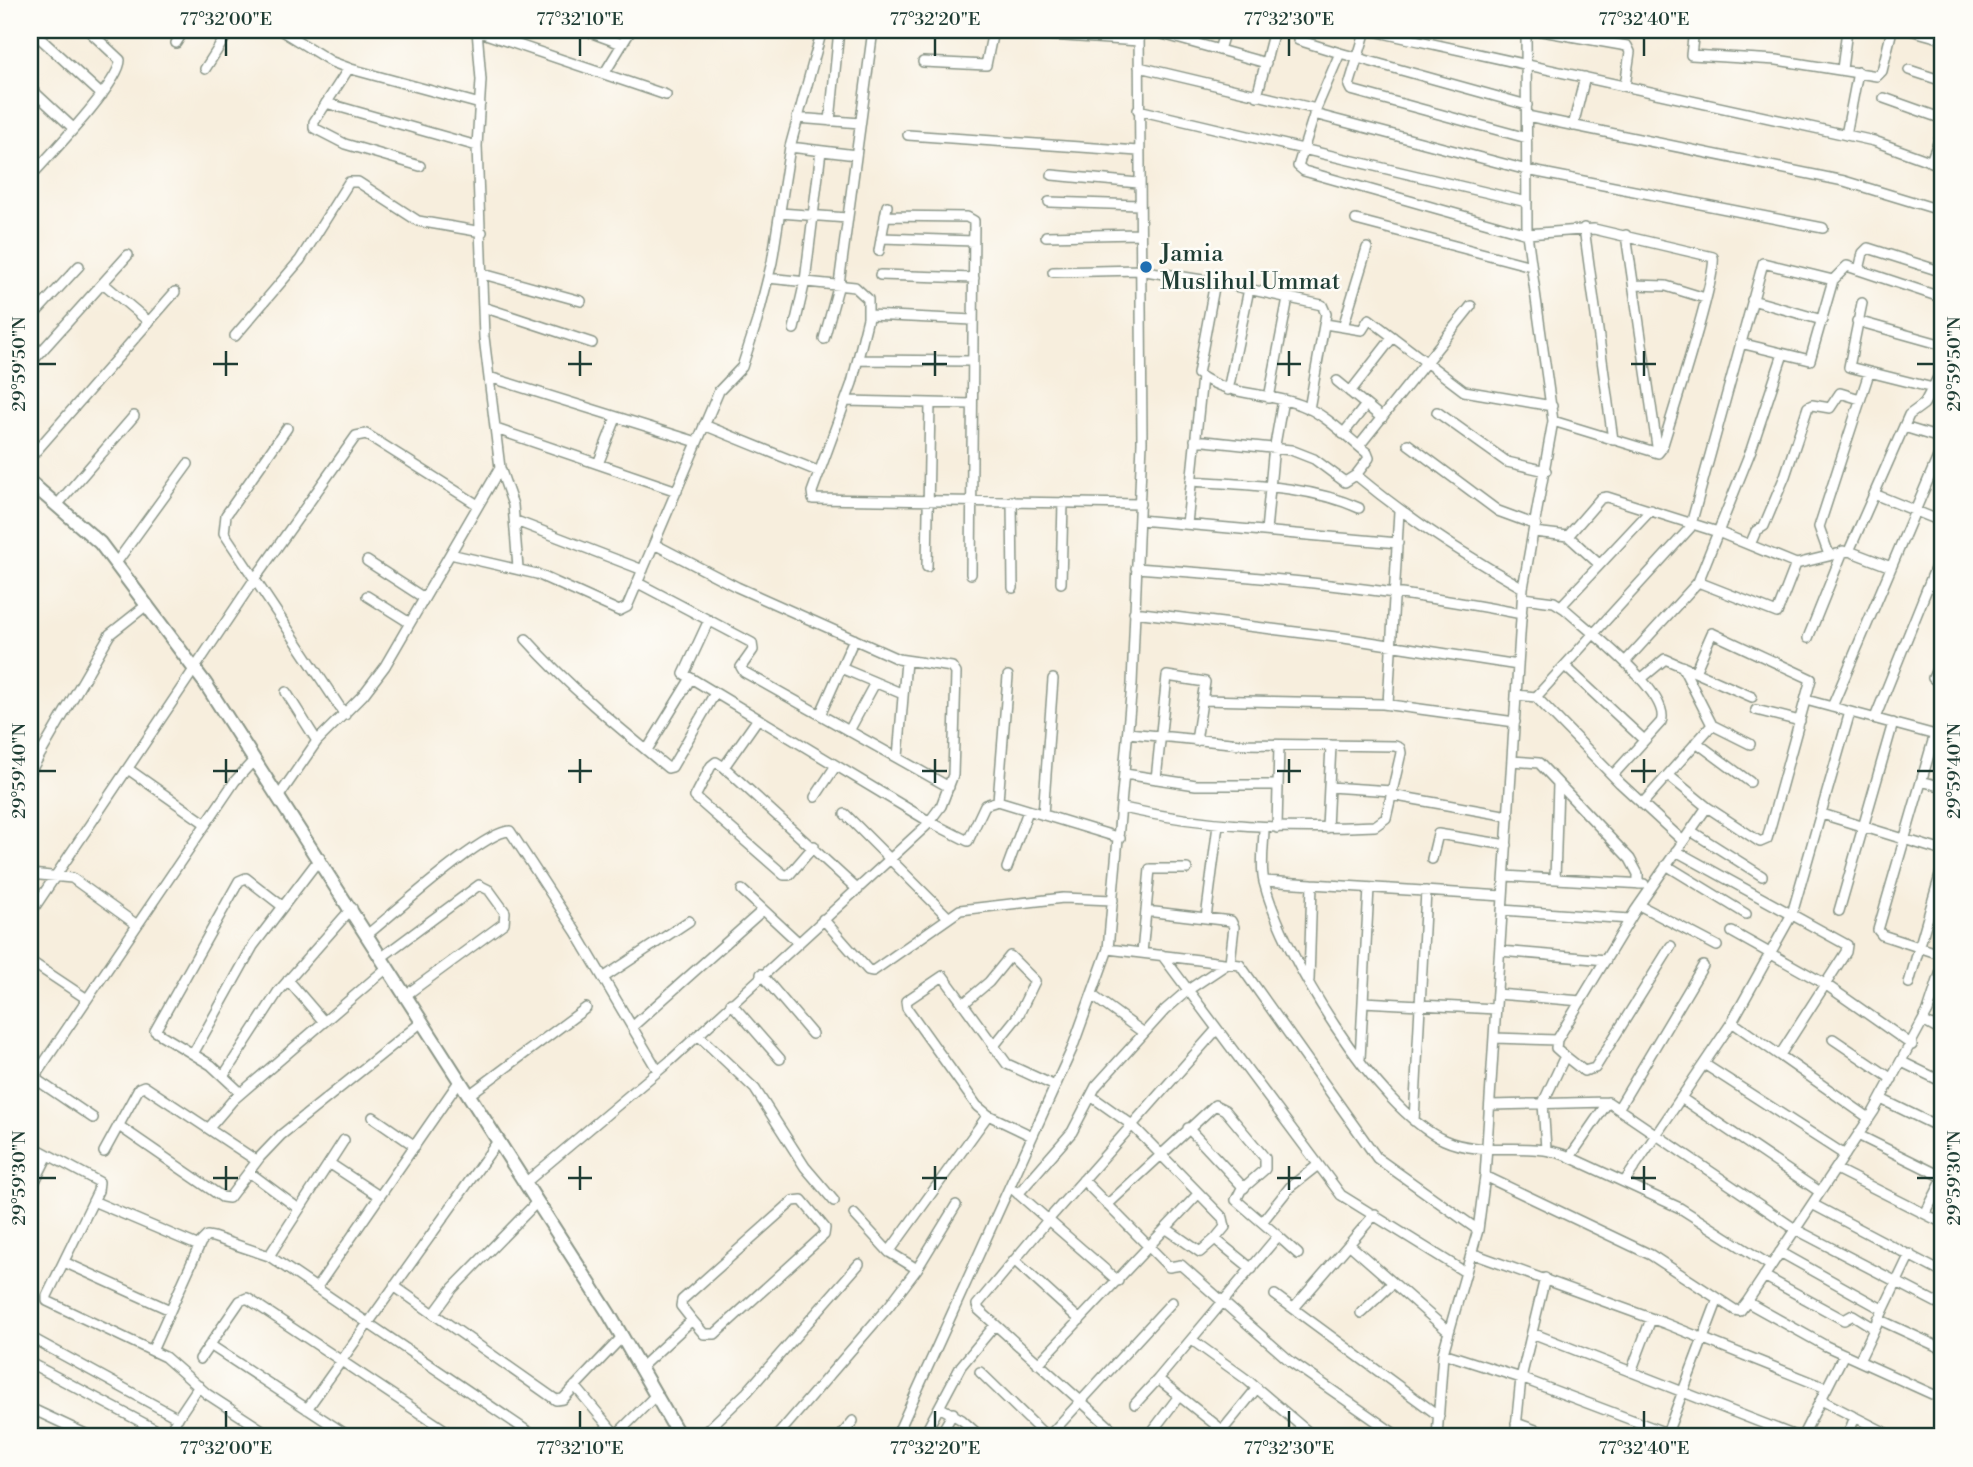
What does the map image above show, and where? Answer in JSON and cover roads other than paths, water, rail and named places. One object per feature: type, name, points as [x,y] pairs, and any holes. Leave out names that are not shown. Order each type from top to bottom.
[{"type":"street","points":[[31,30],[102,95]]},
{"type":"street","points":[[30,177],[102,95],[120,68],[120,60],[88,30]]},
{"type":"street","points":[[176,43],[184,30]]},
{"type":"street","points":[[205,69],[230,30]]},
{"type":"street","points":[[280,30],[332,62],[480,104]]},
{"type":"street","points":[[518,568],[516,521],[500,468],[483,307],[477,146],[480,104],[477,30],[666,95]]},
{"type":"street","points":[[584,30],[622,44]]},
{"type":"street","points":[[604,74],[631,30]]},
{"type":"street","points":[[450,554],[537,574],[622,611],[638,583],[719,391],[742,367],[768,278],[790,147],[822,30]]},
{"type":"street","points":[[830,121],[839,30]]},
{"type":"street","points":[[824,339],[839,284],[873,30]]},
{"type":"street","points":[[975,30],[1139,41]]},
{"type":"street","points":[[898,1436],[1055,1086],[1093,996],[1108,949],[1128,733],[1140,504],[1139,30]]},
{"type":"street","points":[[1148,30],[1266,63]]},
{"type":"street","points":[[1219,50],[1225,30]]},
{"type":"street","points":[[1257,96],[1274,30]]},
{"type":"street","points":[[1527,138],[1351,90],[1349,86],[1367,30],[1874,141],[1943,166]]},
{"type":"street","points":[[1437,1437],[1443,1353],[1478,1230],[1485,1176],[1523,593],[1553,421],[1527,234],[1526,30]]},
{"type":"street","points":[[1536,30],[1603,41],[1629,49],[1625,86]]},
{"type":"street","points":[[1603,41],[1606,30]]},
{"type":"street","points":[[1695,30],[1691,55],[1777,60],[1880,74],[1892,30]]},
{"type":"street","points":[[1842,69],[1847,30]]},
{"type":"street","points":[[1910,30],[1943,39]]},
{"type":"street","points":[[923,62],[986,65],[993,31]]},
{"type":"street","points":[[1298,40],[1527,105]]},
{"type":"street","points":[[1340,53],[1303,147],[1298,166],[1304,171],[1527,234],[1584,228],[1626,235],[1713,257],[1715,264],[1658,453]]},
{"type":"street","points":[[1139,67],[1257,96],[1527,170],[1823,228]]},
{"type":"street","points":[[349,68],[314,122],[314,128],[345,144],[421,166]]},
{"type":"street","points":[[1909,69],[1943,81]]},
{"type":"street","points":[[1846,135],[1858,72]]},
{"type":"street","points":[[1573,126],[1585,78]]},
{"type":"street","points":[[30,88],[73,128]]},
{"type":"street","points":[[1884,98],[1943,119]]},
{"type":"street","points":[[326,103],[477,146]]},
{"type":"street","points":[[1138,110],[1527,202]]},
{"type":"street","points":[[1527,116],[1844,181],[1943,211]]},
{"type":"street","points":[[797,118],[860,123]]},
{"type":"street","points":[[1931,162],[1943,130]]},
{"type":"street","points":[[908,135],[1138,151]]},
{"type":"street","points":[[790,147],[856,155]]},
{"type":"street","points":[[794,329],[805,281],[821,151]]},
{"type":"street","points":[[30,155],[41,165]]},
{"type":"street","points":[[1052,175],[1138,183]]},
{"type":"street","points":[[235,336],[300,260],[349,182],[358,182],[418,220],[482,232]]},
{"type":"street","points":[[1049,202],[1139,205]]},
{"type":"street","points":[[879,251],[886,211],[967,217],[974,221],[971,574]]},
{"type":"street","points":[[780,213],[847,218]]},
{"type":"street","points":[[1356,220],[1531,266]]},
{"type":"street","points":[[1584,228],[1613,440]]},
{"type":"street","points":[[1046,236],[1139,234]]},
{"type":"street","points":[[1626,235],[1658,453]]},
{"type":"street","points":[[881,238],[974,241]]},
{"type":"street","points":[[1343,327],[1367,248]]},
{"type":"street","points":[[1859,270],[1863,253],[1868,248],[1943,272]]},
{"type":"street","points":[[30,365],[128,255]]},
{"type":"street","points":[[1536,697],[1692,523],[1740,342],[1765,262],[1833,279],[1839,277],[1845,266],[1943,298]]},
{"type":"street","points":[[30,319],[79,266]]},
{"type":"street","points":[[1053,272],[1139,270],[1215,282],[1322,305],[1327,310],[1309,409]]},
{"type":"street","points":[[483,274],[580,301]]},
{"type":"street","points":[[880,275],[974,278]]},
{"type":"street","points":[[768,278],[839,284],[864,293],[870,306],[846,401],[811,496],[816,501],[972,500],[1140,504]]},
{"type":"street","points":[[1740,342],[1810,360],[1833,279]]},
{"type":"street","points":[[1195,440],[1274,447],[1303,454],[1345,482],[1350,482],[1369,458],[1359,446],[1309,409],[1283,400],[1228,390],[1202,377],[1197,371],[1215,282]]},
{"type":"street","points":[[103,283],[149,322]]},
{"type":"street","points":[[1634,285],[1666,286],[1705,298]]},
{"type":"street","points":[[1228,390],[1249,289]]},
{"type":"street","points":[[30,458],[175,292]]},
{"type":"street","points":[[1269,398],[1288,298]]},
{"type":"street","points":[[1752,300],[1822,320]]},
{"type":"street","points":[[1862,303],[1847,365],[1933,388]]},
{"type":"street","points":[[1359,446],[1471,306]]},
{"type":"street","points":[[483,307],[592,343]]},
{"type":"street","points":[[869,315],[973,320]]},
{"type":"street","points":[[1325,324],[1362,330],[1369,319],[1464,391],[1552,406]]},
{"type":"street","points":[[1857,321],[1943,345]]},
{"type":"street","points":[[1350,392],[1393,337]]},
{"type":"street","points":[[1625,662],[1698,582],[1755,439],[1783,354]]},
{"type":"street","points":[[858,360],[972,361]]},
{"type":"street","points":[[1808,638],[1912,411],[1924,404],[1943,368]]},
{"type":"street","points":[[1829,555],[1819,527],[1869,373]]},
{"type":"street","points":[[489,377],[697,442]]},
{"type":"street","points":[[1187,524],[1202,377]]},
{"type":"street","points":[[1337,381],[1382,418]]},
{"type":"street","points":[[1750,545],[1756,530],[1764,526],[1786,476],[1808,407],[1812,405],[1830,408],[1840,393],[1860,399]]},
{"type":"street","points":[[1266,531],[1274,447],[1283,400]]},
{"type":"street","points":[[846,401],[972,404]]},
{"type":"street","points":[[927,567],[930,403]]},
{"type":"street","points":[[1343,434],[1366,405]]},
{"type":"street","points":[[1437,412],[1507,462],[1546,471]]},
{"type":"street","points":[[57,505],[134,416]]},
{"type":"street","points":[[598,464],[616,418]]},
{"type":"street","points":[[1553,421],[1658,453]]},
{"type":"street","points":[[704,425],[820,472]]},
{"type":"street","points":[[1904,427],[1943,439]]},
{"type":"street","points":[[287,428],[255,470],[223,523],[226,540],[345,715]]},
{"type":"street","points":[[496,429],[677,491]]},
{"type":"street","points":[[30,914],[254,580],[359,434],[366,434],[478,505]]},
{"type":"street","points":[[1408,444],[1498,512],[1535,528],[1567,536],[1599,564]]},
{"type":"street","points":[[1832,707],[1943,445]]},
{"type":"street","points":[[116,563],[188,464]]},
{"type":"street","points":[[279,796],[317,741],[345,715],[385,666],[500,468]]},
{"type":"street","points":[[1356,474],[1399,511],[1449,547],[1523,593],[1561,606],[1642,678],[1663,715],[1613,775]]},
{"type":"street","points":[[1191,481],[1270,487],[1328,497],[1359,508]]},
{"type":"street","points":[[30,482],[100,543],[195,670],[352,908],[623,1336],[680,1437]]},
{"type":"street","points":[[1874,494],[1943,522]]},
{"type":"street","points":[[1567,536],[1604,497],[1718,532],[1796,564],[1846,551],[1891,567]]},
{"type":"street","points":[[1012,501],[1013,588]]},
{"type":"street","points":[[1061,583],[1063,502]]},
{"type":"street","points":[[1561,606],[1651,510]]},
{"type":"street","points":[[1388,704],[1399,511]]},
{"type":"street","points":[[1139,520],[1398,542]]},
{"type":"street","points":[[516,521],[643,570]]},
{"type":"street","points":[[525,1183],[658,1071],[930,822],[949,787],[955,760],[956,673],[948,666],[906,661],[737,587],[654,544]]},
{"type":"street","points":[[1875,718],[1943,549]]},
{"type":"street","points":[[367,561],[424,598]]},
{"type":"street","points":[[1698,582],[1777,613],[1796,564]]},
{"type":"street","points":[[1136,568],[1251,576],[1395,591],[1522,614]]},
{"type":"street","points":[[638,583],[753,645],[742,664],[744,672],[949,787]]},
{"type":"street","points":[[367,596],[410,623]]},
{"type":"street","points":[[30,772],[110,634],[148,604]]},
{"type":"street","points":[[1134,612],[1390,645],[1518,665]]},
{"type":"street","points":[[709,620],[684,671],[691,678],[930,822],[970,840],[985,805],[998,802],[1120,838]]},
{"type":"street","points":[[1668,775],[1707,807],[1760,842],[1765,842],[1806,700],[1810,676],[1712,633],[1695,672]]},
{"type":"street","points":[[526,639],[564,681],[668,768],[672,767],[715,693]]},
{"type":"street","points":[[821,713],[854,639]]},
{"type":"street","points":[[1943,656],[1933,678],[1943,686]]},
{"type":"street","points":[[1642,678],[1662,660],[1752,697]]},
{"type":"street","points":[[898,757],[906,661]]},
{"type":"street","points":[[1565,666],[1644,740]]},
{"type":"street","points":[[1682,666],[1712,725],[1750,744]]},
{"type":"street","points":[[841,668],[903,694]]},
{"type":"street","points":[[998,802],[1007,676]]},
{"type":"street","points":[[1156,779],[1165,677],[1205,681],[1196,741]]},
{"type":"street","points":[[647,750],[691,678]]},
{"type":"street","points":[[1043,815],[1053,679]]},
{"type":"street","points":[[849,731],[875,682]]},
{"type":"street","points":[[286,692],[317,741]]},
{"type":"street","points":[[1517,695],[1536,697],[1642,804],[1683,841]]},
{"type":"street","points":[[1202,700],[1388,704],[1515,722]]},
{"type":"street","points":[[1806,700],[1939,736],[1921,781],[1878,930],[1882,935],[1943,955]]},
{"type":"street","points":[[1756,710],[1800,721]]},
{"type":"street","points":[[1625,1181],[1732,1022],[1792,915],[1850,712]]},
{"type":"street","points":[[724,766],[757,720]]},
{"type":"street","points":[[1839,911],[1861,826],[1893,723]]},
{"type":"street","points":[[1642,804],[1712,725]]},
{"type":"street","points":[[1122,808],[1171,819],[1264,828],[1327,828],[1380,824],[1385,818],[1400,747],[1196,741],[1128,733]]},
{"type":"street","points":[[1696,742],[1750,782]]},
{"type":"street","points":[[1277,828],[1279,745]]},
{"type":"street","points":[[1327,828],[1331,745]]},
{"type":"street","points":[[93,1118],[36,1077],[235,781],[254,760]]},
{"type":"street","points":[[1512,761],[1539,764],[1630,859],[1638,874],[1638,884]]},
{"type":"street","points":[[814,846],[786,876],[695,797],[711,766],[716,762],[724,766],[814,846],[858,890]]},
{"type":"street","points":[[815,797],[835,766]]},
{"type":"street","points":[[128,769],[206,824]]},
{"type":"street","points":[[1125,774],[1196,785],[1278,785]]},
{"type":"street","points":[[1921,781],[1943,787]]},
{"type":"street","points":[[1555,879],[1558,784]]},
{"type":"street","points":[[1329,787],[1391,793],[1508,816]]},
{"type":"street","points":[[1671,946],[1595,1068],[1584,1071],[1556,1048],[1557,1040],[1630,919],[1707,807]]},
{"type":"street","points":[[1007,868],[1028,811]]},
{"type":"street","points":[[845,814],[947,916]]},
{"type":"street","points":[[1822,814],[1943,850]]},
{"type":"street","points":[[1206,918],[1218,825]]},
{"type":"street","points":[[1264,828],[1264,881],[1292,953],[1360,1059],[1387,1095],[1414,1121],[1447,1142],[1487,1147],[1546,1149],[1570,1157],[1625,1181],[1717,1230],[1771,1266]]},
{"type":"street","points":[[368,934],[467,855],[502,831],[510,831],[658,1071]]},
{"type":"street","points":[[1691,831],[1762,876]]},
{"type":"street","points":[[1432,859],[1438,834],[1507,845]]},
{"type":"street","points":[[1676,851],[1847,945],[1846,952],[1780,1055]]},
{"type":"street","points":[[193,1054],[253,946],[320,859]]},
{"type":"street","points":[[1909,983],[1943,864]]},
{"type":"street","points":[[1666,865],[1746,914]]},
{"type":"street","points":[[1142,953],[1150,869],[1186,869]]},
{"type":"street","points":[[30,874],[72,878],[137,925]]},
{"type":"street","points":[[1505,876],[1653,885]]},
{"type":"street","points":[[241,1093],[224,1075],[155,1031],[239,881],[246,878],[282,906]]},
{"type":"street","points":[[1264,881],[1503,896]]},
{"type":"street","points":[[1309,981],[1312,884]]},
{"type":"street","points":[[209,1128],[241,1093],[324,1022],[385,962],[479,886],[489,890],[505,912],[503,923],[406,995]]},
{"type":"street","points":[[1360,1059],[1369,888]]},
{"type":"street","points":[[741,890],[798,942]]},
{"type":"street","points":[[1414,1121],[1426,891]]},
{"type":"street","points":[[824,919],[870,971],[947,916],[972,908],[1045,899],[1113,900]]},
{"type":"street","points":[[1639,905],[1717,946]]},
{"type":"street","points":[[224,1075],[288,980],[352,908]]},
{"type":"street","points":[[632,1027],[763,909]]},
{"type":"street","points":[[1502,910],[1630,919]]},
{"type":"street","points":[[1146,911],[1233,924],[1230,962]]},
{"type":"street","points":[[603,978],[689,921]]},
{"type":"street","points":[[1731,932],[1825,984],[1912,1045]]},
{"type":"street","points":[[1108,949],[1230,962],[1247,971],[1342,1113],[1377,1158],[1478,1230]]},
{"type":"street","points":[[1500,951],[1606,960]]},
{"type":"street","points":[[1162,955],[1341,1195],[1465,1272]]},
{"type":"street","points":[[964,1004],[989,982],[1010,956],[1035,981],[1018,1016],[993,1047]]},
{"type":"street","points":[[30,961],[87,999]]},
{"type":"street","points":[[1018,1194],[1072,1132],[1091,1096],[1144,1033],[1188,990],[1230,962]]},
{"type":"street","points":[[1485,1176],[1651,1255],[1738,1311],[1747,1302],[1881,1099],[1912,1045],[1943,965]]},
{"type":"street","points":[[1618,1109],[1703,966]]},
{"type":"street","points":[[761,974],[812,1034]]},
{"type":"street","points":[[1031,1136],[988,1115],[977,1105],[905,1004],[909,998],[943,976],[1007,1064],[1055,1086]]},
{"type":"street","points":[[288,980],[324,1022]]},
{"type":"street","points":[[1497,994],[1581,1001]]},
{"type":"street","points":[[1093,996],[1144,1033]]},
{"type":"street","points":[[1363,1002],[1496,1009]]},
{"type":"street","points":[[731,1003],[780,1059]]},
{"type":"street","points":[[469,1095],[586,1008]]},
{"type":"street","points":[[119,1126],[226,1199],[232,1196],[257,1161],[281,1135],[422,1021]]},
{"type":"street","points":[[1923,1021],[1943,1032]]},
{"type":"street","points":[[1732,1022],[1869,1118]]},
{"type":"street","points":[[1114,1437],[1113,1430],[995,1325],[977,1305],[1048,1220],[1217,1029]]},
{"type":"street","points":[[698,1035],[755,1088],[805,1167],[834,1201]]},
{"type":"street","points":[[1494,1038],[1557,1040]]},
{"type":"street","points":[[1833,1039],[1892,1079]]},
{"type":"street","points":[[1546,1149],[1543,1103],[1565,1056]]},
{"type":"street","points":[[1902,1062],[1943,1082]]},
{"type":"street","points":[[1704,1064],[1845,1154]]},
{"type":"street","points":[[317,1287],[460,1080]]},
{"type":"street","points":[[104,1152],[139,1088],[144,1086],[257,1161]]},
{"type":"street","points":[[1091,1096],[1132,1125],[1226,1223],[1200,1252],[1167,1229]]},
{"type":"street","points":[[1681,1098],[1820,1192]]},
{"type":"street","points":[[1881,1099],[1943,1129]]},
{"type":"street","points":[[1570,1157],[1608,1102]]},
{"type":"street","points":[[1490,1105],[1608,1102],[1796,1229],[1943,1306]]},
{"type":"street","points":[[1107,1205],[1215,1105],[1226,1110],[1266,1161],[1265,1169],[1236,1199],[1298,1255]]},
{"type":"street","points":[[889,1252],[988,1115]]},
{"type":"street","points":[[373,1117],[415,1146]]},
{"type":"street","points":[[1188,1128],[1244,1188]]},
{"type":"street","points":[[1858,1135],[1943,1178],[1925,1214]]},
{"type":"street","points":[[269,1256],[344,1140]]},
{"type":"street","points":[[307,1409],[498,1141]]},
{"type":"street","points":[[30,1145],[97,1180],[100,1186],[47,1296],[50,1304],[177,1365],[199,1387],[273,1437]]},
{"type":"street","points":[[30,1191],[48,1154]]},
{"type":"street","points":[[329,1163],[379,1196]]},
{"type":"street","points":[[1262,1222],[1290,1188],[1318,1165]]},
{"type":"street","points":[[1836,1170],[1943,1223]]},
{"type":"street","points":[[249,1172],[299,1209]]},
{"type":"street","points":[[1083,1180],[1169,1267],[1181,1265],[1290,1361],[1399,1437]]},
{"type":"street","points":[[1009,1185],[1118,1281]]},
{"type":"street","points":[[1038,1364],[1198,1194]]},
{"type":"street","points":[[793,1200],[802,1200],[825,1228],[824,1235],[715,1334],[704,1334],[692,1320],[681,1306],[682,1300],[793,1200]]},
{"type":"street","points":[[93,1201],[199,1246]]},
{"type":"street","points":[[434,1314],[453,1288],[537,1202]]},
{"type":"street","points":[[776,1437],[917,1269],[957,1205]]},
{"type":"street","points":[[1812,1205],[1943,1273]]},
{"type":"street","points":[[854,1214],[889,1252],[917,1269]]},
{"type":"street","points":[[1294,1308],[1375,1214]]},
{"type":"street","points":[[1135,1404],[1278,1236]]},
{"type":"street","points":[[152,1351],[203,1238],[213,1237],[269,1256],[530,1433]]},
{"type":"street","points":[[1215,1238],[1252,1269]]},
{"type":"street","points":[[1349,1244],[1448,1331]]},
{"type":"street","points":[[1780,1252],[1878,1319],[1943,1349]]},
{"type":"street","points":[[1471,1253],[1545,1278],[1826,1388]]},
{"type":"street","points":[[1859,1361],[1895,1280],[1910,1255]]},
{"type":"street","points":[[1014,1260],[1080,1321]]},
{"type":"street","points":[[64,1262],[170,1310]]},
{"type":"street","points":[[700,1437],[747,1392],[859,1264]]},
{"type":"street","points":[[1764,1276],[1844,1320],[1853,1315],[1878,1319]]},
{"type":"street","points":[[1515,1437],[1521,1378],[1545,1278]]},
{"type":"street","points":[[1361,1313],[1393,1283]]},
{"type":"street","points":[[394,1286],[556,1400],[563,1399],[623,1336]]},
{"type":"street","points":[[1275,1295],[1439,1416]]},
{"type":"street","points":[[200,1359],[240,1301],[247,1298],[444,1430]]},
{"type":"street","points":[[1666,1435],[1718,1299]]},
{"type":"street","points":[[980,1372],[1047,1437],[1172,1302]]},
{"type":"street","points":[[1747,1302],[1844,1354],[1943,1399]]},
{"type":"street","points":[[1631,1372],[1651,1319]]},
{"type":"street","points":[[641,1367],[692,1320]]},
{"type":"street","points":[[929,1426],[941,1408],[961,1366],[995,1325]]},
{"type":"street","points":[[1532,1333],[1800,1437],[1844,1354]]},
{"type":"street","points":[[30,1337],[178,1418]]},
{"type":"street","points":[[1192,1339],[1257,1388],[1314,1437]]},
{"type":"street","points":[[210,1345],[350,1437]]},
{"type":"street","points":[[1443,1353],[1521,1378],[1677,1437]]},
{"type":"street","points":[[30,1363],[166,1436],[199,1387]]},
{"type":"street","points":[[1158,1379],[1220,1434],[1231,1437]]},
{"type":"street","points":[[575,1386],[615,1436],[657,1394]]},
{"type":"street","points":[[1220,1434],[1257,1388]]},
{"type":"street","points":[[1148,1437],[1180,1396]]},
{"type":"street","points":[[1821,1400],[1890,1437]]},
{"type":"street","points":[[30,1408],[92,1437]]},
{"type":"street","points":[[941,1408],[953,1413],[981,1437]]},
{"type":"street","points":[[939,1437],[953,1413]]},
{"type":"street","points":[[1847,1437],[1855,1417]]},
{"type":"street","points":[[840,1437],[853,1422]]},
{"type":"street","points":[[1516,1423],[1555,1437]]},
{"type":"place","name":"Jamia Muslihul Ummat","points":[[1146,267]]}]
